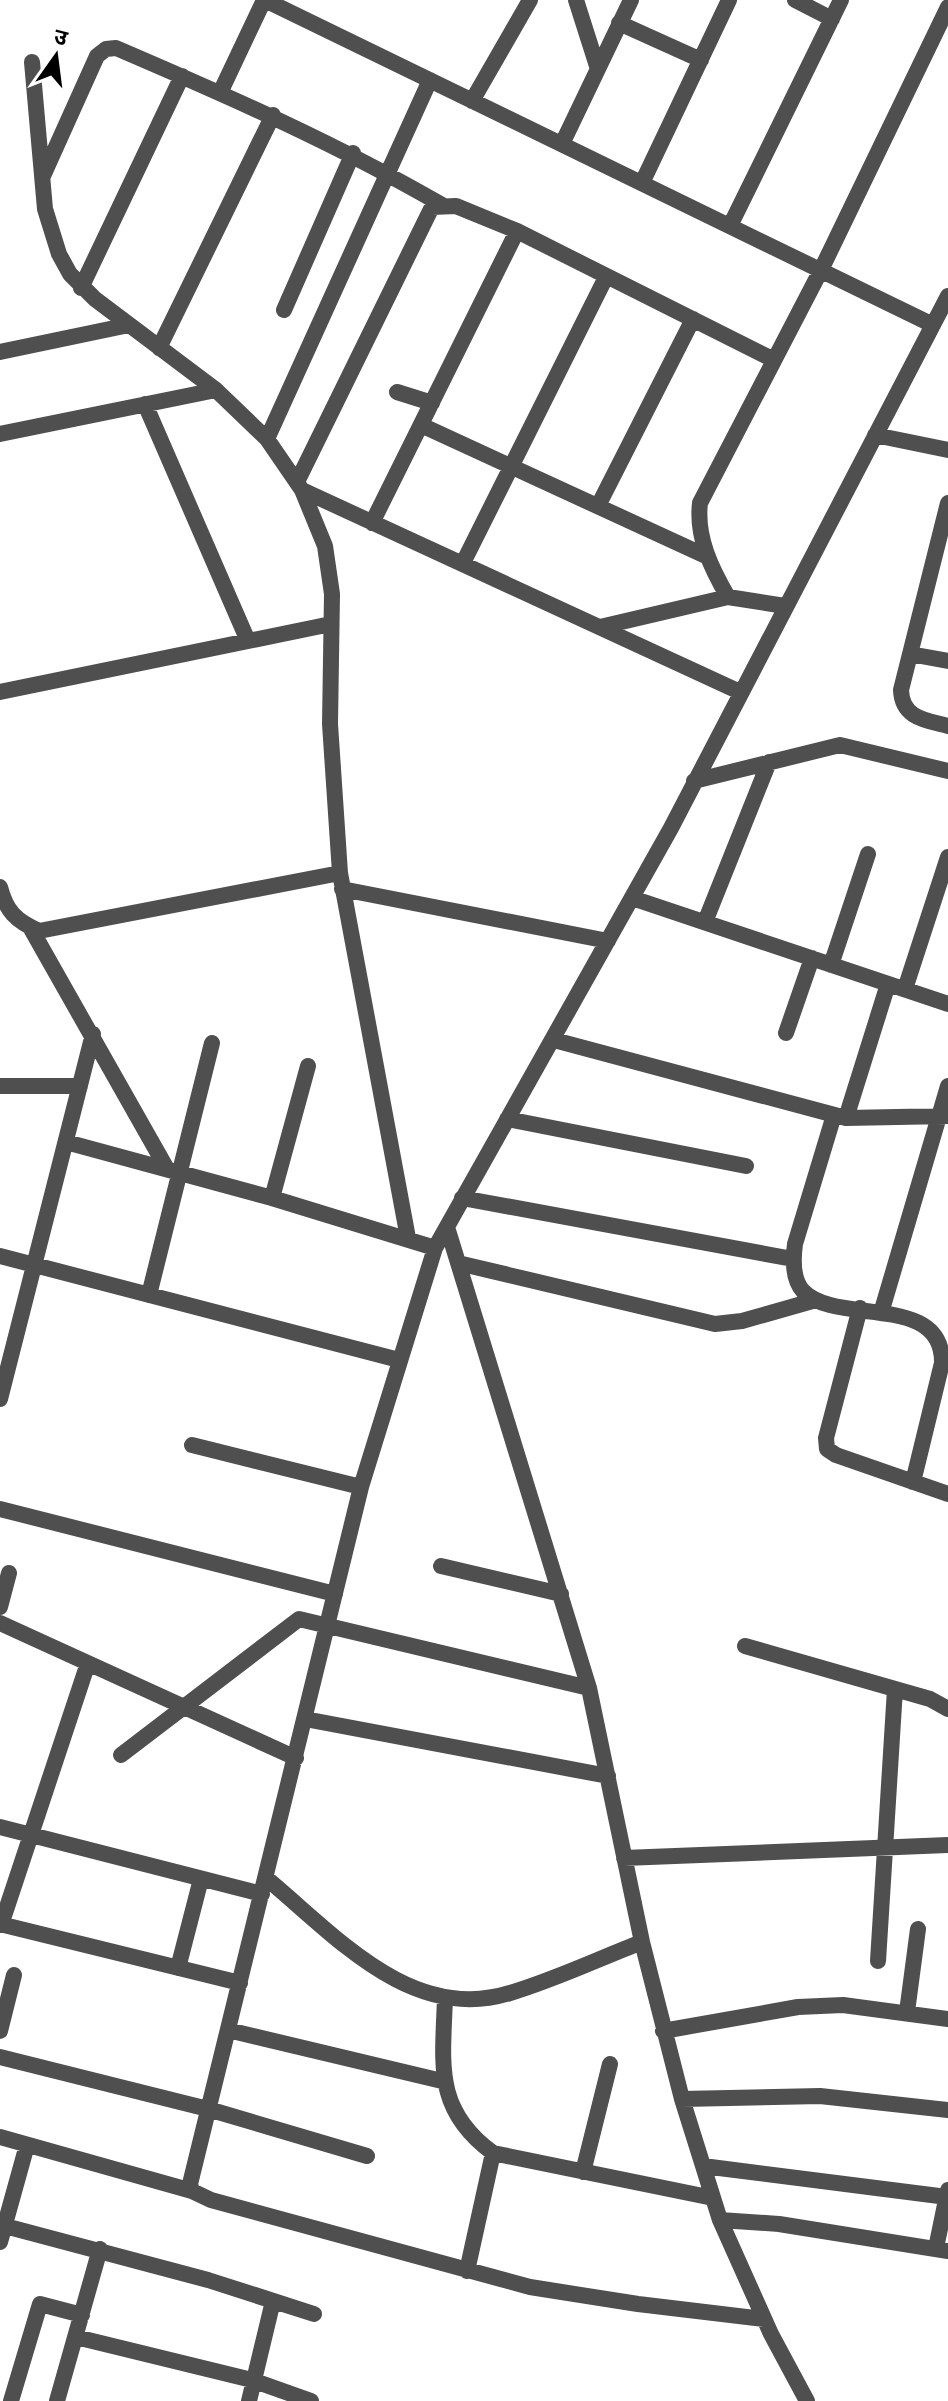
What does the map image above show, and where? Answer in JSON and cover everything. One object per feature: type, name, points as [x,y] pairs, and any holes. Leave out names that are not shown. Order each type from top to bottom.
[{"type":"street","points":[[220,93],[264,0],[933,325]]},
{"type":"street","points":[[472,101],[530,0]]},
{"type":"street","points":[[576,0],[597,66]]},
{"type":"street","points":[[562,144],[631,0]]},
{"type":"street","points":[[642,183],[729,0]]},
{"type":"street","points":[[795,0],[832,19]]},
{"type":"street","points":[[730,226],[841,0]]},
{"type":"street","points":[[728,597],[708,557],[699,529],[700,503],[821,270],[948,7]]},
{"type":"street","points":[[619,23],[701,60]]},
{"type":"street","points":[[42,178],[97,56],[106,49],[116,48],[273,115],[353,153],[442,205],[517,231],[774,360]]},
{"type":"street","points":[[32,62],[45,209],[59,254],[81,288],[216,390],[267,439],[299,486],[325,546],[331,624],[330,724],[341,881],[408,1238]]},
{"type":"street","points":[[81,288],[182,76]]},
{"type":"street","points":[[267,439],[430,80]]},
{"type":"street","points":[[159,348],[273,115]]},
{"type":"street","points":[[284,310],[353,153]]},
{"type":"street","points":[[299,486],[426,214],[432,207],[442,205]]},
{"type":"street","points":[[372,523],[517,231]]},
{"type":"street","points":[[463,563],[606,277]]},
{"type":"street","points":[[192,2191],[191,2175],[361,1487],[435,1248],[632,898],[948,296]]},
{"type":"street","points":[[598,506],[693,319]]},
{"type":"street","points":[[0,352],[129,325]]},
{"type":"street","points":[[0,434],[216,390]]},
{"type":"street","points":[[397,392],[432,403]]},
{"type":"street","points":[[145,404],[248,641]]},
{"type":"street","points":[[421,425],[708,557]]},
{"type":"street","points":[[875,435],[948,450]]},
{"type":"street","points":[[299,486],[372,523],[740,692]]},
{"type":"street","points":[[948,503],[901,690],[901,704],[921,719],[948,726]]},
{"type":"street","points":[[600,627],[728,597],[785,606]]},
{"type":"street","points":[[0,692],[331,624]]},
{"type":"street","points":[[910,654],[948,661]]},
{"type":"street","points":[[694,781],[840,745],[948,771]]},
{"type":"street","points":[[705,922],[769,762]]},
{"type":"street","points":[[831,965],[868,854]]},
{"type":"street","points":[[905,989],[948,857]]},
{"type":"street","points":[[0,928],[24,924],[39,931],[341,881],[608,941]]},
{"type":"street","points":[[0,887],[2,904],[24,924],[93,1034],[172,1171]]},
{"type":"street","points":[[632,898],[948,1004]]},
{"type":"street","points":[[786,1033],[812,958]]},
{"type":"street","points":[[888,984],[793,1259],[801,1289],[816,1300],[917,1323],[937,1335],[942,1347],[942,1363],[913,1482]]},
{"type":"street","points":[[0,1399],[93,1034]]},
{"type":"street","points":[[554,1040],[840,1117],[944,1115]]},
{"type":"street","points":[[149,1295],[172,1171],[212,1043]]},
{"type":"street","points":[[272,1198],[308,1066]]},
{"type":"street","points":[[0,1086],[80,1086]]},
{"type":"street","points":[[881,1313],[944,1115],[948,1086]]},
{"type":"street","points":[[507,1119],[746,1166]]},
{"type":"street","points":[[66,1142],[272,1198],[435,1248]]},
{"type":"street","points":[[462,1198],[793,1259]]},
{"type":"street","points":[[447,1227],[589,1688],[642,1942],[682,2099],[720,2220],[764,2319],[807,2401]]},
{"type":"street","points":[[0,1256],[399,1360]]},
{"type":"street","points":[[458,1263],[715,1324],[742,1321],[816,1300]]},
{"type":"street","points":[[860,1308],[826,1438],[827,1449],[836,1455],[948,1494]]},
{"type":"street","points":[[192,1445],[361,1487]]},
{"type":"street","points":[[0,1509],[335,1594]]},
{"type":"street","points":[[441,1566],[561,1594]]},
{"type":"street","points":[[0,1607],[9,1573]]},
{"type":"street","points":[[121,1755],[299,1619],[589,1688]]},
{"type":"street","points":[[0,1623],[296,1758]]},
{"type":"street","points":[[745,1646],[930,1699],[948,1709]]},
{"type":"street","points":[[88,1663],[1,1924],[240,1983]]},
{"type":"street","points":[[878,1961],[895,1689]]},
{"type":"street","points":[[305,1719],[608,1776]]},
{"type":"street","points":[[0,1827],[201,1879],[264,1886],[377,1970],[432,1996],[507,1995],[642,1942]]},
{"type":"street","points":[[624,1858],[948,1845]]},
{"type":"street","points":[[178,1968],[201,1879]]},
{"type":"street","points":[[907,2012],[918,1929]]},
{"type":"street","points":[[0,2031],[14,1975]]},
{"type":"street","points":[[445,1997],[442,2081],[449,2105],[477,2142],[493,2153],[713,2198]]},
{"type":"street","points":[[663,2031],[798,2007],[843,2005],[948,2019]]},
{"type":"street","points":[[228,2030],[442,2081]]},
{"type":"street","points":[[0,2057],[208,2109],[367,2156]]},
{"type":"street","points":[[583,2172],[610,2064]]},
{"type":"street","points":[[682,2099],[820,2096],[948,2110]]},
{"type":"street","points":[[0,2137],[192,2191],[211,2200],[530,2287],[764,2319]]},
{"type":"street","points":[[0,2242],[27,2145]]},
{"type":"street","points":[[467,2271],[493,2153]]},
{"type":"street","points":[[703,2166],[947,2194],[942,2250],[779,2224],[720,2220]]},
{"type":"street","points":[[5,2226],[100,2249],[314,2314]]},
{"type":"street","points":[[57,2401],[100,2249]]},
{"type":"street","points":[[249,2401],[273,2301]]},
{"type":"street","points":[[11,2401],[40,2304],[82,2315]]},
{"type":"street","points":[[76,2337],[252,2380],[311,2401]]}]
